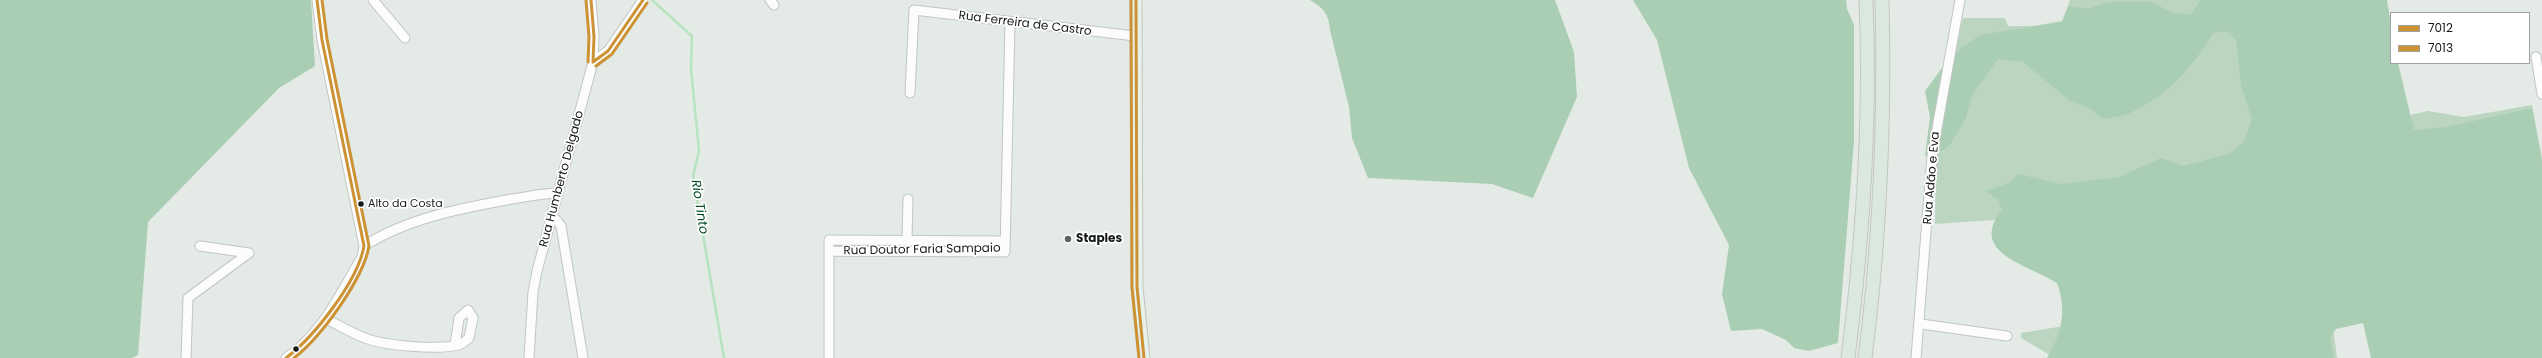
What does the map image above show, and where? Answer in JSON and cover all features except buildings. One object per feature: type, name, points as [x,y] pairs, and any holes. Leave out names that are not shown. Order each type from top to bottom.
[{"type":"highway","points":[[1848,356],[1863,216],[1868,126],[1866,0]]},
{"type":"highway","points":[[1865,358],[1880,215],[1883,116],[1882,0]]},
{"type":"main road","points":[[1136,0],[1137,287],[1144,358]]},
{"type":"street","points":[[286,358],[316,333],[326,319],[362,257],[364,246],[322,40],[316,0]]},
{"type":"street","points":[[373,0],[405,38]]},
{"type":"street","name":"Rua Humberto Delgado","points":[[529,358],[533,292],[593,62],[594,37],[591,0]]},
{"type":"street","points":[[593,62],[608,51],[643,0]]},
{"type":"street","name":"Rua Adão e Eva","points":[[1916,358],[1921,324],[1932,156],[1960,0]]},
{"type":"street","name":"Rua Ferreira de Castro","points":[[910,93],[914,10],[1135,36]]},
{"type":"street","name":"Rua Doutor Faria Sampaio","points":[[829,252],[1005,252],[1010,22]]},
{"type":"street","points":[[2536,57],[2542,94]]},
{"type":"street","points":[[364,246],[383,235],[411,224],[472,206],[558,192]]},
{"type":"street","name":"Rua Doutor Faria Sampaio","points":[[907,239],[908,199]]},
{"type":"street","points":[[552,216],[561,226],[583,358]]},
{"type":"street","name":"Rua Doutor Faria Sampaio","points":[[829,358],[829,240],[907,239],[1005,241]]},
{"type":"street","points":[[186,358],[188,298],[244,259],[249,253],[200,246]]},
{"type":"street","points":[[326,319],[366,338],[409,346],[455,345]]},
{"type":"street","points":[[1921,324],[2008,336]]},
{"type":"green space","points":[[0,0],[311,0],[315,66],[279,88],[148,222],[138,355],[132,358],[0,358]]},
{"type":"green space","points":[[1310,0],[1555,0],[1574,52],[1577,97],[1533,198],[1492,184],[1368,178],[1352,138],[1349,107],[1327,16],[1319,6]]},
{"type":"green space","points":[[1633,0],[1846,0],[1847,9],[1854,25],[1854,141],[1838,343],[1809,351],[1794,348],[1786,340],[1762,329],[1731,331],[1722,294],[1729,245],[1689,168],[1657,40]]},
{"type":"green space","points":[[2070,0],[2384,0],[2377,60],[2397,118],[2428,111],[2464,117],[2532,105],[2542,158],[2542,185],[2367,322],[2333,328],[2337,358],[2055,358],[2021,338],[2021,333],[2064,326],[2061,271],[2068,215],[1935,224],[1936,156],[1950,75],[1963,18],[2005,18],[2008,26],[2033,26],[2062,21]]},
{"type":"green space","points":[[2201,0],[2387,0],[2390,19],[2390,64],[2398,64],[2414,130],[2446,127],[2532,108],[2542,162],[2542,358],[2371,358],[2363,323],[2336,329],[2330,337],[2334,358],[2047,358],[2056,340],[2061,322],[2062,303],[2057,283],[2006,256],[1997,247],[1992,237],[1993,225],[2002,210],[1999,201],[1986,191],[2009,183],[2018,174],[2061,184],[2119,177],[2161,158],[2183,166],[2229,154],[2244,141],[2252,119],[2241,86],[2236,40],[2226,31],[2213,33],[2188,69],[2156,98],[2130,113],[2103,119],[2089,108],[2069,100],[2023,62],[1998,59],[1972,95],[1966,118],[1951,143],[1943,150],[1925,156],[1930,117],[1925,91],[1942,68],[1962,48],[1980,35],[2062,22],[2069,6],[2088,9],[2108,2],[2151,2],[2174,13],[2190,15]]},
{"type":"waterway","name":"Rio Tinto","points":[[652,0],[692,36],[691,68],[699,151],[693,176],[724,358]]},
{"type":"transit line","name":"7012","points":[[286,358],[309,337],[333,307],[353,275],[360,260],[364,246],[322,40],[317,0]]},
{"type":"transit line","name":"7013","points":[[294,358],[305,349],[328,322],[350,291],[359,275],[369,246],[327,39],[322,0]]},
{"type":"transit line","name":"7013","points":[[586,0],[589,37],[588,62]]},
{"type":"transit line","name":"7012","points":[[591,0],[594,37],[593,62]]},
{"type":"transit line","name":"7012","points":[[593,62],[608,51],[643,0]]},
{"type":"transit line","name":"7013","points":[[1131,0],[1132,287],[1139,358]]},
{"type":"transit line","name":"7012","points":[[1136,0],[1137,287],[1144,358]]},
{"type":"transit line","name":"7013","points":[[596,66],[612,54],[647,3]]},
{"type":"place","name":"Alto da Costa","points":[[361,204]]},
{"type":"place","name":"Staples","points":[[1068,239]]}]
